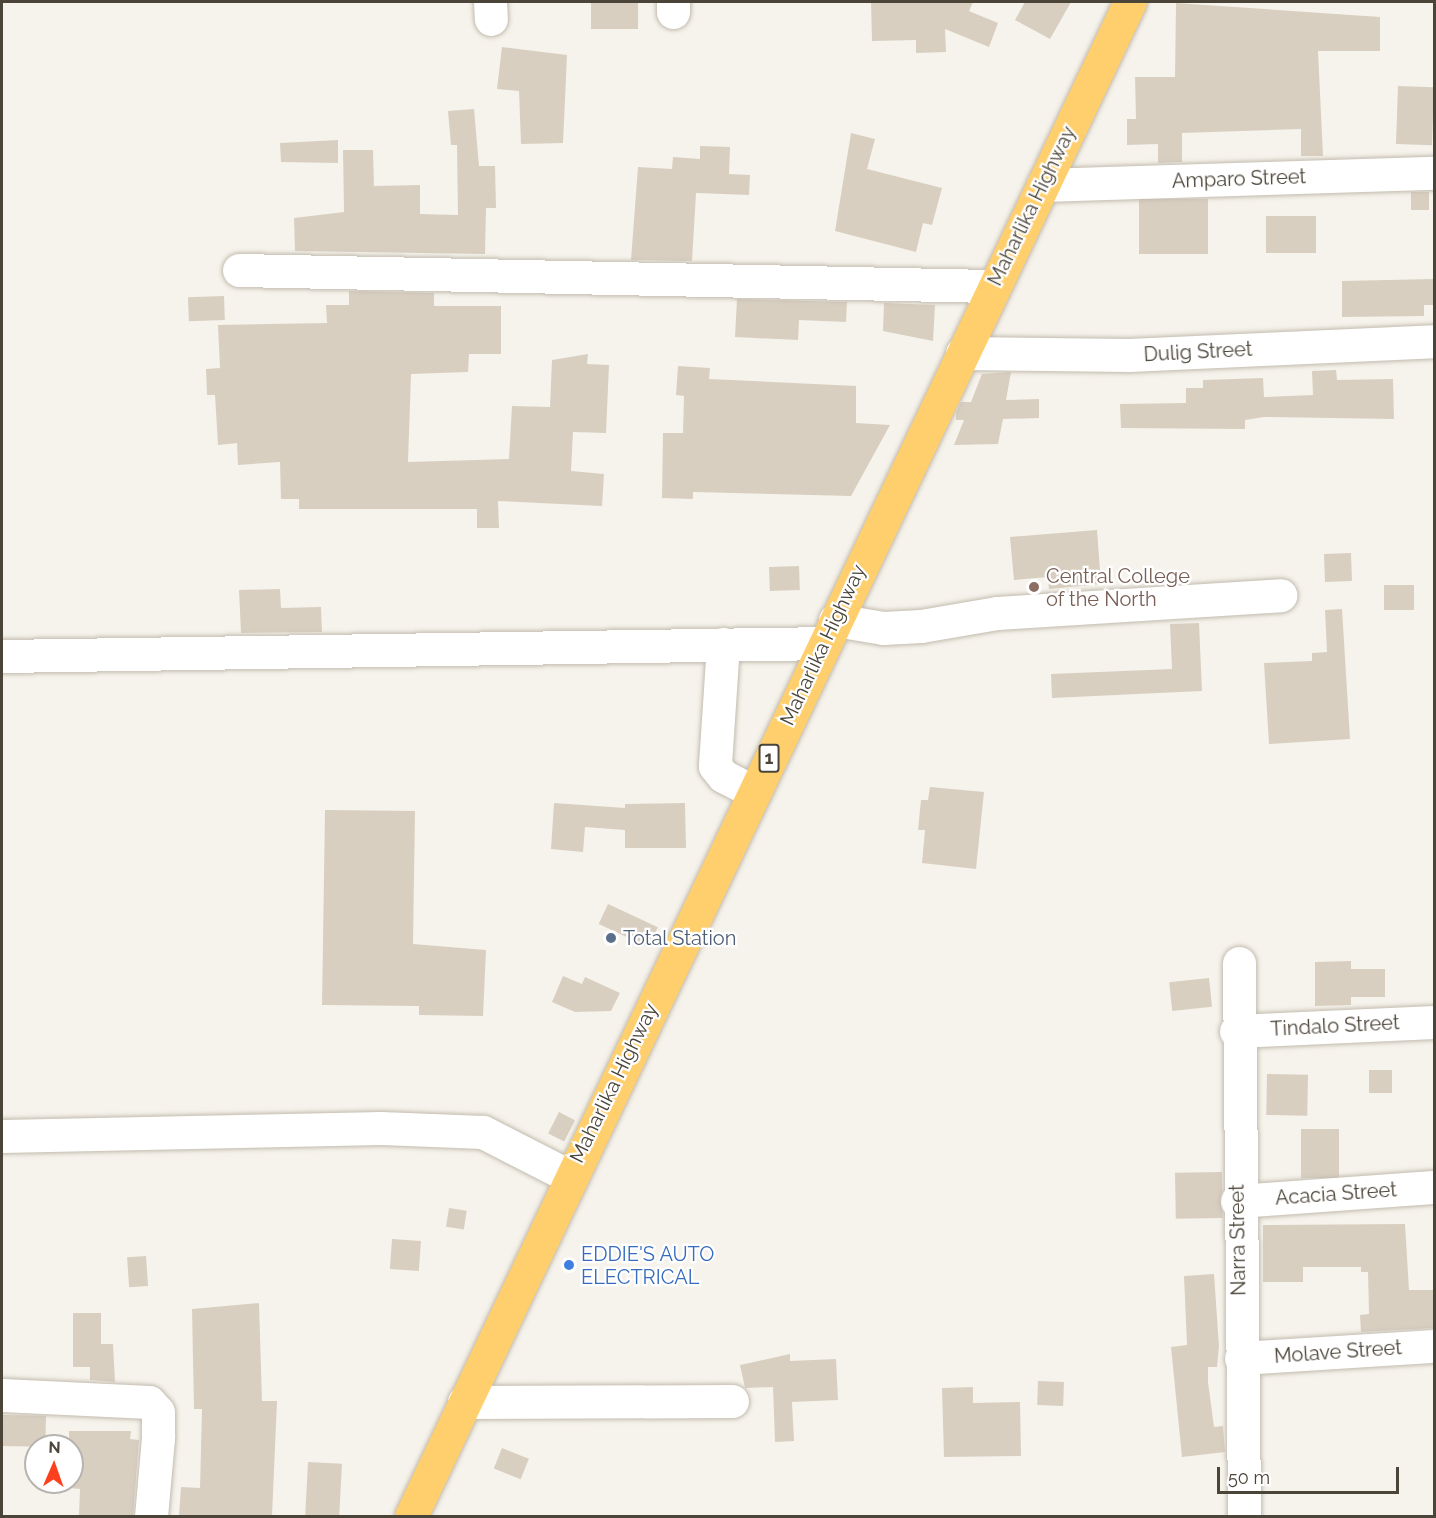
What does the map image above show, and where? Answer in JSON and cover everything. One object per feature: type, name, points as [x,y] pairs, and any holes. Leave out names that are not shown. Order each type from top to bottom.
[{"type":"highway","name":"Maharlika Highway","points":[[411,1516],[569,1176],[1130,2]]},
{"type":"street","name":"Amparo Street","points":[[1043,185],[1434,173]]},
{"type":"street","points":[[239,270],[993,286]]},
{"type":"street","name":"Dulig Street","points":[[962,353],[1129,355],[1434,341]]},
{"type":"street","points":[[2,656],[723,644],[830,632],[921,626],[1009,612],[1280,595]]},
{"type":"street","points":[[723,644],[715,766],[723,776],[753,791]]},
{"type":"street","name":"Narra Street","points":[[1239,963],[1236,1031],[1237,1201],[1244,1516]]},
{"type":"street","name":"Tindalo Street","points":[[1236,1031],[1434,1022]]},
{"type":"street","points":[[2,1136],[381,1128],[483,1132],[569,1176]]},
{"type":"street","name":"Acacia Street","points":[[1237,1201],[1434,1187]]},
{"type":"street","name":"Molave Street","points":[[1241,1358],[1434,1346]]},
{"type":"street","points":[[2,1395],[149,1402],[158,1412],[151,1516]]},
{"type":"street","points":[[464,1402],[732,1401]]},
{"type":"building","points":[[591,2],[638,2],[638,29],[591,29]]},
{"type":"building","points":[[871,2],[973,2],[969,11],[998,23],[989,47],[945,29],[946,52],[916,53],[916,40],[872,41]]},
{"type":"building","points":[[1025,2],[1071,2],[1050,39],[1015,20]]},
{"type":"building","points":[[1176,3],[1380,17],[1380,51],[1318,51],[1323,156],[1301,156],[1301,129],[1182,133],[1182,162],[1158,163],[1158,144],[1127,145],[1127,119],[1136,119],[1135,77],[1175,77]]},
{"type":"building","points":[[502,47],[567,55],[563,143],[521,144],[519,91],[497,89]]},
{"type":"building","points":[[1398,86],[1434,87],[1432,145],[1396,144]]},
{"type":"building","points":[[474,109],[479,166],[495,166],[496,208],[486,208],[485,254],[295,251],[294,218],[344,212],[343,150],[373,150],[374,186],[420,185],[420,214],[458,215],[457,145],[451,145],[448,111]]},
{"type":"building","points":[[851,133],[875,139],[867,169],[942,188],[932,225],[923,223],[916,252],[835,231]]},
{"type":"building","points":[[338,140],[338,163],[281,162],[280,143]]},
{"type":"building","points":[[700,146],[730,147],[729,174],[750,175],[749,195],[696,193],[692,261],[631,260],[638,167],[672,169],[673,157],[700,159]]},
{"type":"building","points":[[1411,192],[1429,192],[1429,210],[1411,210]]},
{"type":"building","points":[[1139,199],[1208,199],[1208,254],[1139,254]]},
{"type":"building","points":[[1266,216],[1316,216],[1316,253],[1266,253]]},
{"type":"building","points":[[1434,279],[1434,305],[1424,305],[1424,316],[1342,317],[1342,281]]},
{"type":"building","points":[[349,291],[434,293],[434,306],[501,306],[501,354],[469,354],[468,372],[411,374],[408,462],[509,459],[512,406],[550,407],[552,360],[588,354],[587,364],[609,365],[606,433],[573,432],[571,471],[604,474],[602,506],[498,501],[499,528],[477,528],[477,509],[299,509],[299,499],[281,499],[280,462],[238,465],[237,443],[218,445],[215,395],[207,395],[206,369],[220,368],[218,325],[327,323],[326,305],[349,305]]},
{"type":"building","points":[[224,296],[225,320],[189,321],[188,297]]},
{"type":"building","points":[[737,299],[847,302],[846,322],[799,320],[798,340],[735,337]]},
{"type":"building","points":[[884,303],[935,305],[933,341],[883,331]]},
{"type":"building","points":[[678,366],[710,368],[709,379],[856,386],[856,423],[890,425],[851,496],[693,492],[693,499],[662,498],[663,433],[683,433],[684,396],[676,395]]},
{"type":"building","points":[[1336,370],[1337,380],[1393,379],[1394,419],[1264,417],[1245,420],[1245,429],[1121,428],[1120,404],[1186,403],[1186,388],[1203,388],[1203,380],[1263,378],[1264,397],[1313,395],[1312,371]]},
{"type":"building","points":[[1011,372],[1006,400],[1039,399],[1039,418],[1003,419],[998,444],[954,445],[964,420],[956,420],[956,413],[961,402],[971,402],[982,374]]},
{"type":"building","points":[[1097,530],[1101,584],[1049,589],[1048,577],[1014,580],[1010,537]]},
{"type":"building","points":[[1351,553],[1352,581],[1325,582],[1324,554]]},
{"type":"building","points":[[799,566],[800,590],[770,591],[769,567]]},
{"type":"building","points":[[1384,585],[1414,585],[1414,610],[1384,610]]},
{"type":"building","points":[[280,589],[281,608],[321,607],[322,632],[241,633],[239,590]]},
{"type":"building","points":[[1342,609],[1350,739],[1269,744],[1264,663],[1312,661],[1312,653],[1327,652],[1325,610]]},
{"type":"building","points":[[1199,623],[1202,691],[1052,698],[1051,674],[1172,669],[1170,624]]},
{"type":"building","points":[[930,787],[984,792],[976,869],[922,863],[925,830],[918,830],[921,800],[928,800]]},
{"type":"building","points":[[554,803],[625,808],[625,804],[685,803],[686,848],[625,848],[625,830],[585,827],[583,852],[551,849]]},
{"type":"building","points":[[325,810],[415,811],[413,944],[486,950],[483,1016],[419,1015],[419,1006],[322,1005]]},
{"type":"building","points":[[608,904],[658,927],[649,947],[599,924]]},
{"type":"building","points":[[1351,961],[1351,969],[1385,969],[1385,997],[1351,997],[1351,1005],[1315,1006],[1315,962]]},
{"type":"building","points":[[563,976],[582,984],[585,977],[620,993],[611,1011],[575,1012],[552,1002]]},
{"type":"building","points":[[1209,978],[1212,1007],[1172,1011],[1169,982]]},
{"type":"building","points":[[1369,1070],[1392,1070],[1392,1093],[1369,1093]]},
{"type":"building","points":[[1267,1074],[1308,1075],[1307,1116],[1266,1115]]},
{"type":"building","points":[[559,1112],[575,1120],[564,1142],[548,1133]]},
{"type":"building","points":[[1301,1129],[1339,1129],[1339,1178],[1301,1178]]},
{"type":"building","points":[[1222,1172],[1223,1218],[1176,1219],[1175,1173]]},
{"type":"building","points":[[449,1208],[467,1211],[464,1230],[446,1227]]},
{"type":"building","points":[[1405,1224],[1409,1290],[1434,1290],[1434,1328],[1361,1332],[1360,1315],[1369,1314],[1368,1272],[1361,1272],[1361,1267],[1303,1267],[1303,1282],[1263,1282],[1263,1225]]},
{"type":"building","points":[[392,1239],[421,1241],[419,1271],[390,1269]]},
{"type":"building","points":[[146,1256],[148,1286],[129,1287],[127,1257]]},
{"type":"building","points":[[1214,1274],[1219,1346],[1217,1367],[1208,1367],[1208,1382],[1214,1427],[1223,1426],[1225,1452],[1182,1457],[1171,1347],[1187,1345],[1184,1276]]},
{"type":"building","points":[[259,1303],[262,1401],[277,1401],[272,1516],[179,1516],[181,1487],[200,1488],[202,1409],[194,1409],[192,1309]]},
{"type":"building","points":[[73,1313],[101,1313],[101,1344],[113,1344],[115,1382],[90,1380],[90,1367],[73,1367]]},
{"type":"building","points":[[790,1354],[790,1361],[836,1359],[838,1400],[792,1402],[794,1441],[775,1442],[773,1387],[745,1388],[740,1365]]},
{"type":"building","points":[[1038,1381],[1064,1382],[1063,1406],[1037,1405]]},
{"type":"building","points":[[973,1387],[973,1403],[1020,1402],[1021,1456],[944,1457],[942,1388]]},
{"type":"building","points":[[2,1415],[46,1416],[46,1434],[24,1434],[24,1446],[2,1446]]},
{"type":"building","points":[[69,1431],[131,1431],[130,1439],[139,1440],[133,1516],[79,1515],[80,1494],[84,1494],[84,1434],[69,1434]]},
{"type":"building","points":[[502,1448],[529,1459],[521,1479],[494,1468]]},
{"type":"building","points":[[308,1462],[342,1464],[339,1516],[305,1516]]},
{"type":"place","name":"Central College of the North","points":[[1034,587]]},
{"type":"place","name":"Total Station","points":[[611,938]]},
{"type":"place","name":"EDDIE'S AUTO ELECTRICAL","points":[[569,1265]]}]
